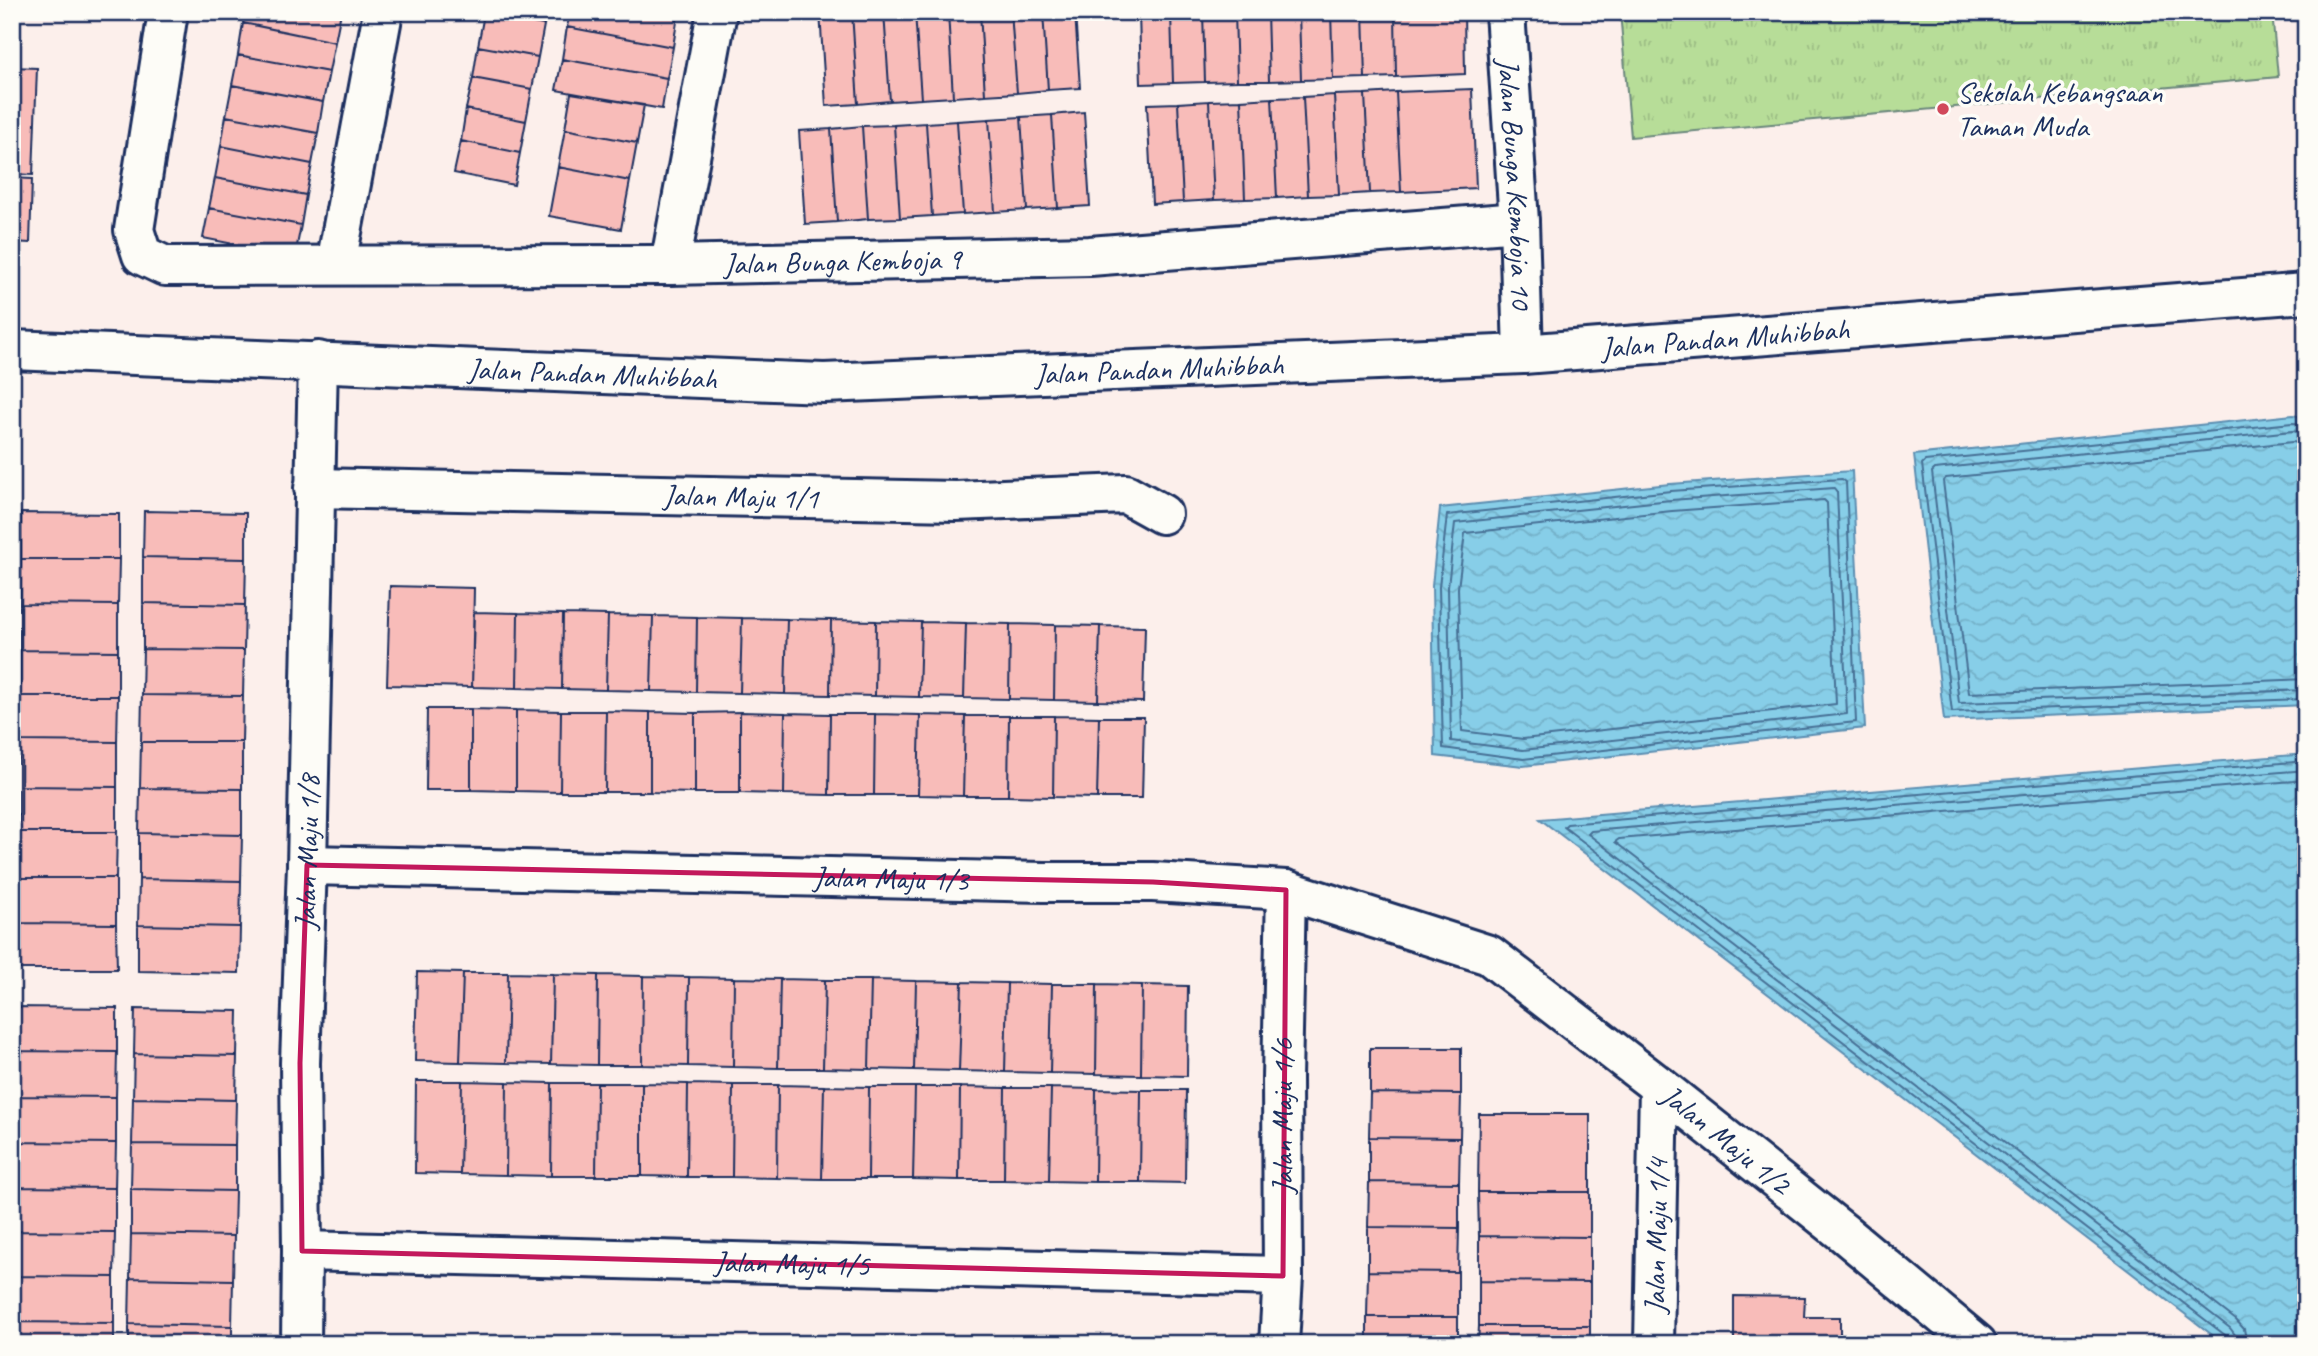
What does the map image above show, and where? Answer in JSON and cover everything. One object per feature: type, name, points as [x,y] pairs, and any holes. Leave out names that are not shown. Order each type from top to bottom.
[{"type":"street","name":"Jalan Bunga Kemboja 9","points":[[168,12],[134,230],[142,254],[165,266],[670,265],[1090,256],[1519,222]]},
{"type":"street","points":[[336,264],[383,12]]},
{"type":"street","points":[[670,265],[717,12]]},
{"type":"street","name":"Jalan Bunga Kemboja 10","points":[[1505,12],[1519,222],[1523,354]]},
{"type":"street","name":"Jalan Pandan Muhibbah","points":[[12,350],[824,383],[1523,354],[2306,293]]},
{"type":"street","name":"Jalan Maju 1/8","points":[[301,1344],[300,1063],[318,361]]},
{"type":"street","name":"Jalan Maju 1/1","points":[[314,488],[956,501],[1126,494],[1162,514]]},
{"type":"street","name":"Jalan Maju 1/3","points":[[307,864],[1044,882],[1153,882],[1286,890],[1465,949]]},
{"type":"street","name":"Jalan Maju 1/6","points":[[1279,1344],[1283,1276],[1282,1078],[1286,890]]},
{"type":"street","name":"Jalan Maju 1/2","points":[[1465,949],[1489,955],[1659,1086],[1835,1226],[1977,1344]]},
{"type":"street","name":"Jalan Maju 1/4","points":[[1654,1344],[1659,1086]]},
{"type":"street","name":"Jalan Maju 1/5","points":[[302,1251],[1283,1276]]},
{"type":"highlighted area","points":[[307,865],[1153,882],[1286,890],[1283,1276],[302,1251],[300,1063]]},
{"type":"green space","points":[[1620,12],[2272,12],[2278,77],[1631,137]]},
{"type":"water","points":[[2293,415],[2306,418],[2306,705],[1944,720],[1914,455]]},
{"type":"water","points":[[1852,471],[1865,728],[1523,766],[1435,756],[1432,586],[1440,508],[1670,484]]},
{"type":"water","points":[[2306,754],[2306,1344],[2224,1344],[1540,819]]},
{"type":"building","points":[[246,12],[341,12],[335,42],[243,23]]},
{"type":"building","points":[[476,12],[546,12],[544,25]]},
{"type":"building","points":[[570,12],[661,12],[678,15],[673,47],[567,27]]},
{"type":"building","points":[[820,12],[852,12],[858,104],[826,106]]},
{"type":"building","points":[[852,12],[884,12],[890,101],[858,104]]},
{"type":"building","points":[[884,12],[915,12],[921,99],[890,101]]},
{"type":"building","points":[[915,12],[948,12],[953,97],[921,99]]},
{"type":"building","points":[[948,12],[980,12],[985,95],[953,97]]},
{"type":"building","points":[[980,12],[1011,12],[1017,93],[985,95]]},
{"type":"building","points":[[1011,12],[1043,12],[1048,90],[1017,93]]},
{"type":"building","points":[[1043,12],[1075,12],[1080,88],[1048,90]]},
{"type":"building","points":[[1139,12],[1171,12],[1173,83],[1141,84]]},
{"type":"building","points":[[1171,12],[1203,12],[1205,82],[1173,83]]},
{"type":"building","points":[[1203,12],[1235,12],[1237,81],[1205,82]]},
{"type":"building","points":[[1235,12],[1267,12],[1269,81],[1237,81]]},
{"type":"building","points":[[1267,12],[1299,12],[1301,80],[1269,81]]},
{"type":"building","points":[[1299,12],[1331,12],[1333,79],[1301,80]]},
{"type":"building","points":[[1331,12],[1363,12],[1365,78],[1333,79]]},
{"type":"building","points":[[1363,12],[1395,12],[1396,77],[1365,78]]},
{"type":"building","points":[[1395,12],[1464,12],[1465,74],[1396,77]]},
{"type":"building","points":[[484,14],[544,25],[538,57],[478,46]]},
{"type":"building","points":[[243,23],[335,42],[329,72],[238,55]]},
{"type":"building","points":[[567,27],[673,47],[667,78],[562,59]]},
{"type":"building","points":[[478,46],[538,57],[532,89],[473,78]]},
{"type":"building","points":[[238,55],[329,72],[323,102],[232,85]]},
{"type":"building","points":[[562,59],[667,78],[662,109],[556,90]]},
{"type":"building","points":[[12,67],[37,68],[33,175],[12,174]]},
{"type":"building","points":[[473,78],[532,89],[526,121],[466,109]]},
{"type":"building","points":[[232,85],[323,102],[318,133],[226,116]]},
{"type":"building","points":[[1472,89],[1476,188],[1401,192],[1396,92]]},
{"type":"building","points":[[1396,92],[1401,192],[1370,193],[1365,94]]},
{"type":"building","points":[[571,93],[644,105],[637,143],[565,129]]},
{"type":"building","points":[[1365,94],[1370,193],[1339,195],[1334,95]]},
{"type":"building","points":[[1334,95],[1339,195],[1308,196],[1303,97]]},
{"type":"building","points":[[1303,97],[1308,196],[1277,198],[1272,98]]},
{"type":"building","points":[[1272,98],[1277,198],[1245,199],[1241,100]]},
{"type":"building","points":[[1241,100],[1245,199],[1214,200],[1209,101]]},
{"type":"building","points":[[1209,101],[1214,200],[1183,202],[1178,103]]},
{"type":"building","points":[[1178,103],[1183,202],[1152,204],[1147,104]]},
{"type":"building","points":[[466,109],[526,121],[520,153],[461,141]]},
{"type":"building","points":[[1084,112],[1090,206],[1058,208],[1052,115]]},
{"type":"building","points":[[1052,115],[1058,208],[1027,210],[1021,117]]},
{"type":"building","points":[[226,116],[318,133],[312,164],[221,146]]},
{"type":"building","points":[[1021,117],[1027,210],[995,212],[989,119]]},
{"type":"building","points":[[989,119],[995,212],[963,214],[957,121]]},
{"type":"building","points":[[957,121],[963,214],[932,216],[926,123]]},
{"type":"building","points":[[926,123],[932,216],[900,218],[894,125]]},
{"type":"building","points":[[894,125],[900,218],[868,219],[862,126]]},
{"type":"building","points":[[862,126],[868,219],[837,222],[831,129]]},
{"type":"building","points":[[565,129],[637,143],[630,181],[558,167]]},
{"type":"building","points":[[831,129],[837,222],[805,224],[799,131]]},
{"type":"building","points":[[461,141],[520,153],[514,185],[454,173]]},
{"type":"building","points":[[221,146],[312,164],[306,195],[215,178]]},
{"type":"building","points":[[558,167],[630,181],[621,229],[549,216]]},
{"type":"building","points":[[12,178],[32,179],[30,243],[12,242]]},
{"type":"building","points":[[215,178],[306,195],[301,225],[209,208]]},
{"type":"building","points":[[209,208],[301,225],[295,256],[203,238]]},
{"type":"building","points":[[144,511],[246,513],[246,559],[143,557]]},
{"type":"building","points":[[21,513],[119,514],[119,559],[21,559]]},
{"type":"building","points":[[143,557],[246,559],[245,605],[143,603]]},
{"type":"building","points":[[21,559],[119,559],[118,605],[20,604]]},
{"type":"building","points":[[390,586],[474,588],[472,687],[387,685]]},
{"type":"building","points":[[143,603],[245,605],[244,650],[143,649]]},
{"type":"building","points":[[20,604],[118,605],[118,651],[20,650]]},
{"type":"building","points":[[474,612],[518,613],[517,688],[472,687]]},
{"type":"building","points":[[518,613],[563,614],[562,689],[517,688]]},
{"type":"building","points":[[563,614],[608,615],[606,690],[562,689]]},
{"type":"building","points":[[608,615],[653,616],[651,691],[606,690]]},
{"type":"building","points":[[653,616],[697,617],[696,692],[651,691]]},
{"type":"building","points":[[697,617],[742,618],[740,693],[696,692]]},
{"type":"building","points":[[742,618],[787,619],[785,694],[740,693]]},
{"type":"building","points":[[787,619],[831,620],[830,695],[785,694]]},
{"type":"building","points":[[831,620],[876,621],[875,696],[830,695]]},
{"type":"building","points":[[876,621],[921,622],[919,697],[875,696]]},
{"type":"building","points":[[921,622],[966,623],[964,698],[919,697]]},
{"type":"building","points":[[966,623],[1010,624],[1009,699],[964,698]]},
{"type":"building","points":[[1010,624],[1055,625],[1054,700],[1009,699]]},
{"type":"building","points":[[1055,625],[1100,626],[1098,701],[1054,700]]},
{"type":"building","points":[[1100,626],[1145,627],[1143,702],[1098,701]]},
{"type":"building","points":[[143,649],[244,650],[243,696],[142,695]]},
{"type":"building","points":[[20,650],[118,651],[118,696],[20,696]]},
{"type":"building","points":[[142,695],[243,696],[242,742],[141,742]]},
{"type":"building","points":[[20,696],[118,696],[117,742],[19,741]]},
{"type":"building","points":[[427,709],[471,709],[471,790],[426,790]]},
{"type":"building","points":[[471,709],[516,710],[516,791],[471,790]]},
{"type":"building","points":[[516,710],[561,711],[560,792],[516,791]]},
{"type":"building","points":[[561,711],[606,711],[605,792],[560,792]]},
{"type":"building","points":[[606,711],[650,712],[650,792],[605,792]]},
{"type":"building","points":[[650,712],[695,713],[695,793],[650,792]]},
{"type":"building","points":[[740,712],[785,713],[784,794],[740,793]]},
{"type":"building","points":[[740,712],[740,793],[695,793],[695,713]]},
{"type":"building","points":[[785,713],[830,714],[829,795],[784,794]]},
{"type":"building","points":[[830,714],[875,714],[874,795],[829,795]]},
{"type":"building","points":[[875,714],[920,715],[918,795],[874,795]]},
{"type":"building","points":[[920,715],[965,716],[963,796],[918,795]]},
{"type":"building","points":[[965,716],[1009,716],[1008,796],[963,796]]},
{"type":"building","points":[[1009,716],[1054,716],[1053,797],[1008,796]]},
{"type":"building","points":[[1054,716],[1099,717],[1097,798],[1053,797]]},
{"type":"building","points":[[1099,717],[1144,717],[1142,798],[1097,798]]},
{"type":"building","points":[[19,741],[117,742],[117,787],[19,786]]},
{"type":"building","points":[[141,742],[242,742],[242,789],[140,788]]},
{"type":"building","points":[[19,786],[117,787],[117,832],[19,832]]},
{"type":"building","points":[[140,788],[242,789],[242,835],[139,833]]},
{"type":"building","points":[[19,832],[117,832],[116,878],[18,878]]},
{"type":"building","points":[[139,833],[242,835],[241,881],[139,879]]},
{"type":"building","points":[[18,878],[116,878],[116,924],[18,923]]},
{"type":"building","points":[[139,879],[241,881],[240,927],[138,925]]},
{"type":"building","points":[[18,923],[116,924],[117,969],[18,969]]},
{"type":"building","points":[[138,925],[240,927],[239,973],[138,971]]},
{"type":"building","points":[[417,972],[463,973],[460,1062],[415,1061]]},
{"type":"building","points":[[463,973],[508,973],[506,1063],[460,1062]]},
{"type":"building","points":[[508,973],[553,974],[551,1064],[506,1063]]},
{"type":"building","points":[[553,974],[598,975],[597,1065],[551,1064]]},
{"type":"building","points":[[598,975],[643,976],[642,1065],[597,1065]]},
{"type":"building","points":[[643,976],[689,977],[688,1066],[642,1065]]},
{"type":"building","points":[[689,977],[734,978],[733,1067],[688,1066]]},
{"type":"building","points":[[734,978],[780,979],[778,1068],[733,1067]]},
{"type":"building","points":[[780,979],[825,980],[823,1068],[778,1068]]},
{"type":"building","points":[[825,980],[871,980],[869,1069],[823,1068]]},
{"type":"building","points":[[871,980],[916,981],[914,1070],[869,1069]]},
{"type":"building","points":[[916,981],[962,982],[959,1071],[914,1070]]},
{"type":"building","points":[[962,982],[1007,983],[1005,1072],[959,1071]]},
{"type":"building","points":[[1007,983],[1052,984],[1050,1073],[1005,1072]]},
{"type":"building","points":[[1052,984],[1097,984],[1096,1074],[1050,1073]]},
{"type":"building","points":[[1097,984],[1142,985],[1141,1075],[1096,1074]]},
{"type":"building","points":[[1142,985],[1188,986],[1187,1076],[1141,1075]]},
{"type":"building","points":[[12,1007],[117,1008],[117,1052],[12,1051]]},
{"type":"building","points":[[135,1009],[238,1011],[237,1056],[134,1054]]},
{"type":"building","points":[[1370,1048],[1461,1048],[1461,1094],[1370,1093]]},
{"type":"building","points":[[12,1051],[117,1052],[116,1097],[12,1096]]},
{"type":"building","points":[[134,1054],[237,1056],[236,1100],[133,1098]]},
{"type":"building","points":[[416,1081],[462,1081],[460,1174],[415,1173]]},
{"type":"building","points":[[462,1081],[507,1082],[506,1175],[460,1174]]},
{"type":"building","points":[[507,1082],[552,1083],[551,1176],[506,1175]]},
{"type":"building","points":[[552,1083],[597,1083],[596,1176],[551,1176]]},
{"type":"building","points":[[597,1083],[642,1083],[642,1176],[596,1176]]},
{"type":"building","points":[[642,1083],[688,1084],[687,1177],[642,1176]]},
{"type":"building","points":[[688,1084],[733,1085],[732,1177],[687,1177]]},
{"type":"building","points":[[733,1085],[778,1085],[777,1178],[732,1177]]},
{"type":"building","points":[[778,1085],[824,1086],[822,1179],[777,1178]]},
{"type":"building","points":[[824,1086],[869,1087],[868,1179],[822,1179]]},
{"type":"building","points":[[869,1087],[915,1087],[913,1179],[868,1179]]},
{"type":"building","points":[[915,1087],[960,1087],[959,1180],[913,1179]]},
{"type":"building","points":[[960,1087],[1005,1088],[1004,1180],[959,1180]]},
{"type":"building","points":[[1005,1088],[1051,1088],[1049,1181],[1004,1180]]},
{"type":"building","points":[[1051,1088],[1096,1089],[1095,1182],[1049,1181]]},
{"type":"building","points":[[1096,1089],[1141,1090],[1140,1182],[1095,1182]]},
{"type":"building","points":[[1141,1090],[1186,1090],[1185,1183],[1140,1182]]},
{"type":"building","points":[[1370,1093],[1461,1094],[1460,1138],[1369,1137]]},
{"type":"building","points":[[12,1096],[116,1097],[116,1143],[12,1142]]},
{"type":"building","points":[[133,1098],[236,1100],[235,1145],[132,1144]]},
{"type":"building","points":[[1479,1114],[1590,1114],[1590,1192],[1478,1192]]},
{"type":"building","points":[[1369,1137],[1460,1138],[1459,1183],[1369,1182]]},
{"type":"building","points":[[12,1142],[116,1143],[115,1188],[12,1187]]},
{"type":"building","points":[[132,1144],[235,1145],[235,1191],[131,1189]]},
{"type":"building","points":[[1369,1182],[1459,1183],[1459,1228],[1368,1227]]},
{"type":"building","points":[[12,1187],[115,1188],[115,1232],[12,1231]]},
{"type":"building","points":[[131,1189],[235,1191],[234,1236],[131,1234]]},
{"type":"building","points":[[1478,1192],[1590,1192],[1590,1237],[1479,1236]]},
{"type":"building","points":[[1368,1227],[1459,1228],[1458,1272],[1368,1271]]},
{"type":"building","points":[[12,1231],[115,1232],[114,1277],[12,1276]]},
{"type":"building","points":[[131,1234],[234,1236],[233,1280],[130,1278]]},
{"type":"building","points":[[1479,1236],[1590,1237],[1590,1282],[1479,1281]]},
{"type":"building","points":[[1368,1271],[1458,1272],[1458,1317],[1367,1317]]},
{"type":"building","points":[[12,1276],[114,1277],[114,1323],[12,1322]]},
{"type":"building","points":[[130,1278],[233,1280],[232,1326],[129,1324]]},
{"type":"building","points":[[1479,1281],[1590,1282],[1590,1326],[1479,1326]]},
{"type":"building","points":[[1734,1296],[1805,1297],[1804,1317],[1840,1317],[1840,1344],[1734,1344]]},
{"type":"building","points":[[1367,1317],[1458,1317],[1458,1344],[1367,1344]]},
{"type":"building","points":[[12,1322],[114,1323],[114,1344],[12,1344]]},
{"type":"building","points":[[129,1324],[232,1326],[232,1344],[129,1344]]},
{"type":"building","points":[[1479,1326],[1590,1326],[1590,1344],[1478,1344]]},
{"type":"place","name":"Sekolah Kebangsaan Taman Muda","points":[[1943,109]]}]
